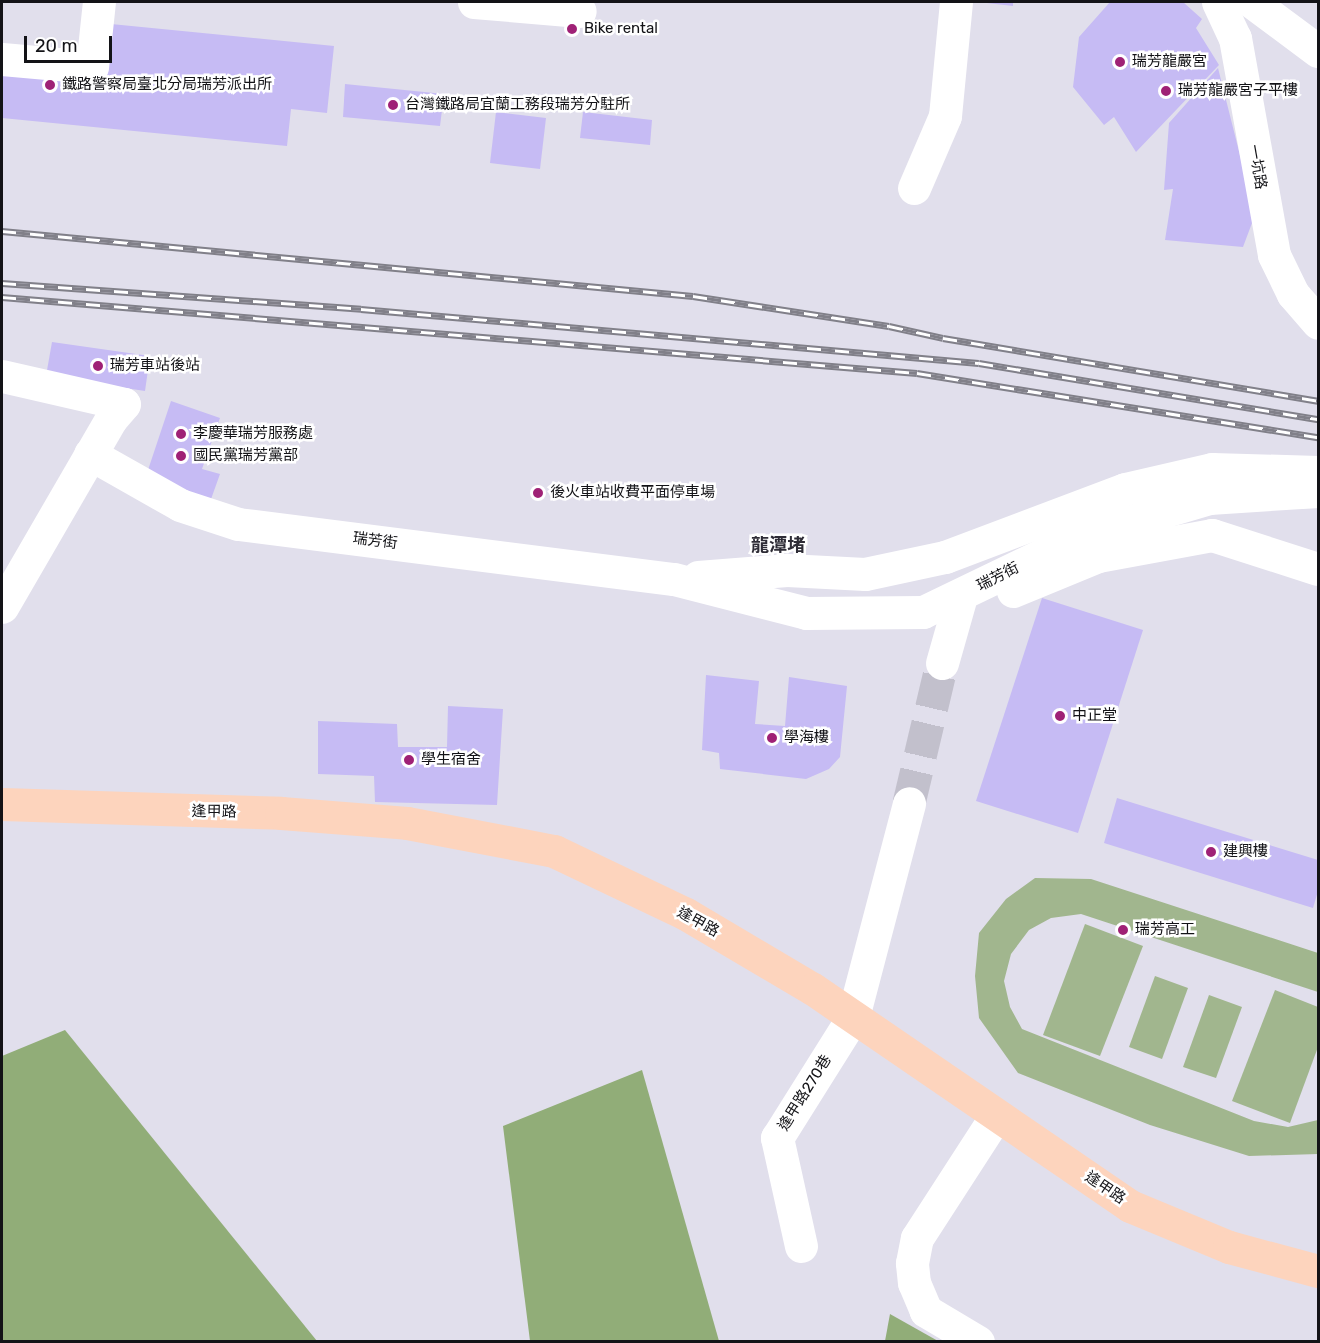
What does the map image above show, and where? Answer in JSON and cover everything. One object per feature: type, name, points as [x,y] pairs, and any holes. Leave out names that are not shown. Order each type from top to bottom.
[{"type":"main road","name":"逢甲路","points":[[2,804],[281,813],[407,823],[554,851],[686,914],[853,1017],[1130,1206],[1167,1224],[1318,1271]]},
{"type":"street","points":[[2,59],[92,67],[99,2]]},
{"type":"street","points":[[474,2],[580,11]]},
{"type":"street","points":[[914,188],[945,116],[956,2]]},
{"type":"street","name":"一坑路","points":[[1218,2],[1235,38],[1274,255],[1293,294],[1318,323]]},
{"type":"street","points":[[1252,2],[1318,51]]},
{"type":"street","points":[[2,376],[64,388],[124,404],[90,454],[2,607]]},
{"type":"street","name":"瑞芳街","points":[[90,454],[180,505],[238,524],[674,579],[806,613],[923,612],[1091,533],[1209,498],[1318,491]]},
{"type":"street","name":"瑞芳街","points":[[674,579],[787,570],[865,574],[945,557],[1125,489],[1212,469],[1318,472]]},
{"type":"street","points":[[942,663],[961,596],[1019,591],[1098,556],[1212,535],[1318,569]]},
{"type":"street","name":"逢甲路270巷","points":[[801,1245],[777,1138],[853,1017],[909,802]]},
{"type":"street","points":[[978,1341],[927,1311],[914,1283],[912,1263],[917,1238],[996,1116]]},
{"type":"green space","points":[[1035,878],[1091,879],[1318,953],[1318,992],[1081,914],[1051,918],[1029,930],[1011,954],[1004,981],[1010,1007],[1022,1029],[1254,1121],[1288,1127],[1318,1120],[1318,1154],[1249,1156],[1150,1125],[1018,1073],[979,1018],[975,976],[979,933],[1006,899]]},
{"type":"green space","points":[[1085,924],[1143,946],[1100,1056],[1043,1035]]},
{"type":"green space","points":[[1155,976],[1188,988],[1162,1059],[1129,1047]]},
{"type":"green space","points":[[1275,990],[1318,1007],[1318,1047],[1290,1123],[1232,1101]]},
{"type":"green space","points":[[1209,995],[1242,1007],[1216,1078],[1183,1067]]},
{"type":"green space","points":[[65,1030],[317,1341],[2,1341],[2,1056]]},
{"type":"green space","points":[[642,1070],[719,1341],[530,1341],[503,1126]]},
{"type":"green space","points":[[890,1314],[938,1341],[885,1341]]},
{"type":"building","points":[[978,2],[1013,2],[1013,6]]},
{"type":"building","name":"瑞芳龍嚴宮","points":[[1110,2],[1183,2],[1202,19],[1196,28],[1219,65],[1136,152],[1114,117],[1104,125],[1073,87],[1079,37]]},
{"type":"building","points":[[111,24],[334,46],[327,113],[291,109],[287,146],[2,118],[2,73],[104,84]]},
{"type":"building","points":[[1218,68],[1255,215],[1243,247],[1165,240],[1173,189],[1164,190],[1169,123]]},
{"type":"building","name":"台灣鐵路局宜蘭工務段瑞芳分駐所","points":[[345,84],[444,94],[440,126],[343,117]]},
{"type":"building","points":[[496,112],[546,118],[540,169],[490,163]]},
{"type":"building","points":[[583,112],[652,120],[650,145],[580,138]]},
{"type":"building","name":"瑞芳車站後站","points":[[52,342],[150,356],[145,391],[46,376]]},
{"type":"building","points":[[171,401],[220,418],[202,469],[220,474],[210,502],[144,482]]},
{"type":"building","name":"中正堂","points":[[1042,598],[1143,630],[1078,833],[976,801]]},
{"type":"building","name":"學海樓","points":[[706,675],[759,681],[755,724],[785,726],[789,677],[847,686],[840,757],[829,769],[806,779],[720,769],[719,753],[702,750]]},
{"type":"building","name":"學生宿舍","points":[[448,706],[503,709],[497,805],[375,802],[374,776],[318,774],[318,721],[397,724],[398,747],[447,747]]},
{"type":"building","name":"建興樓","points":[[1117,798],[1318,860],[1318,891],[1313,908],[1104,843]]},
{"type":"tunnel","points":[[909,803],[942,663]]},
{"type":"railway","points":[[2,231],[693,296],[889,326],[943,338],[1318,401]]},
{"type":"railway","points":[[2,283],[361,309],[979,363],[1318,419]]},
{"type":"railway","points":[[2,297],[917,373],[1318,437]]},
{"type":"place","name":"Bike rental","points":[[572,29]]},
{"type":"place","name":"瑞芳龍嚴宮","points":[[1120,62]]},
{"type":"place","name":"鐵路警察局臺北分局瑞芳派出所","points":[[50,85]]},
{"type":"place","name":"瑞芳龍嚴宮子平樓","points":[[1166,91]]},
{"type":"place","name":"台灣鐵路局宜蘭工務段瑞芳分駐所","points":[[393,105]]},
{"type":"place","name":"瑞芳車站後站","points":[[98,366]]},
{"type":"place","name":"李慶華瑞芳服務處","points":[[181,434]]},
{"type":"place","name":"國民黨瑞芳黨部","points":[[181,456]]},
{"type":"place","name":"後火車站收費平面停車場","points":[[538,493]]},
{"type":"place","name":"中正堂","points":[[1060,716]]},
{"type":"place","name":"學海樓","points":[[772,738]]},
{"type":"place","name":"學生宿舍","points":[[409,760]]},
{"type":"place","name":"建興樓","points":[[1211,852]]},
{"type":"place","name":"瑞芳高工","points":[[1123,930]]},
{"type":"district","name":"龍潭堵","points":[[778,545]]}]
